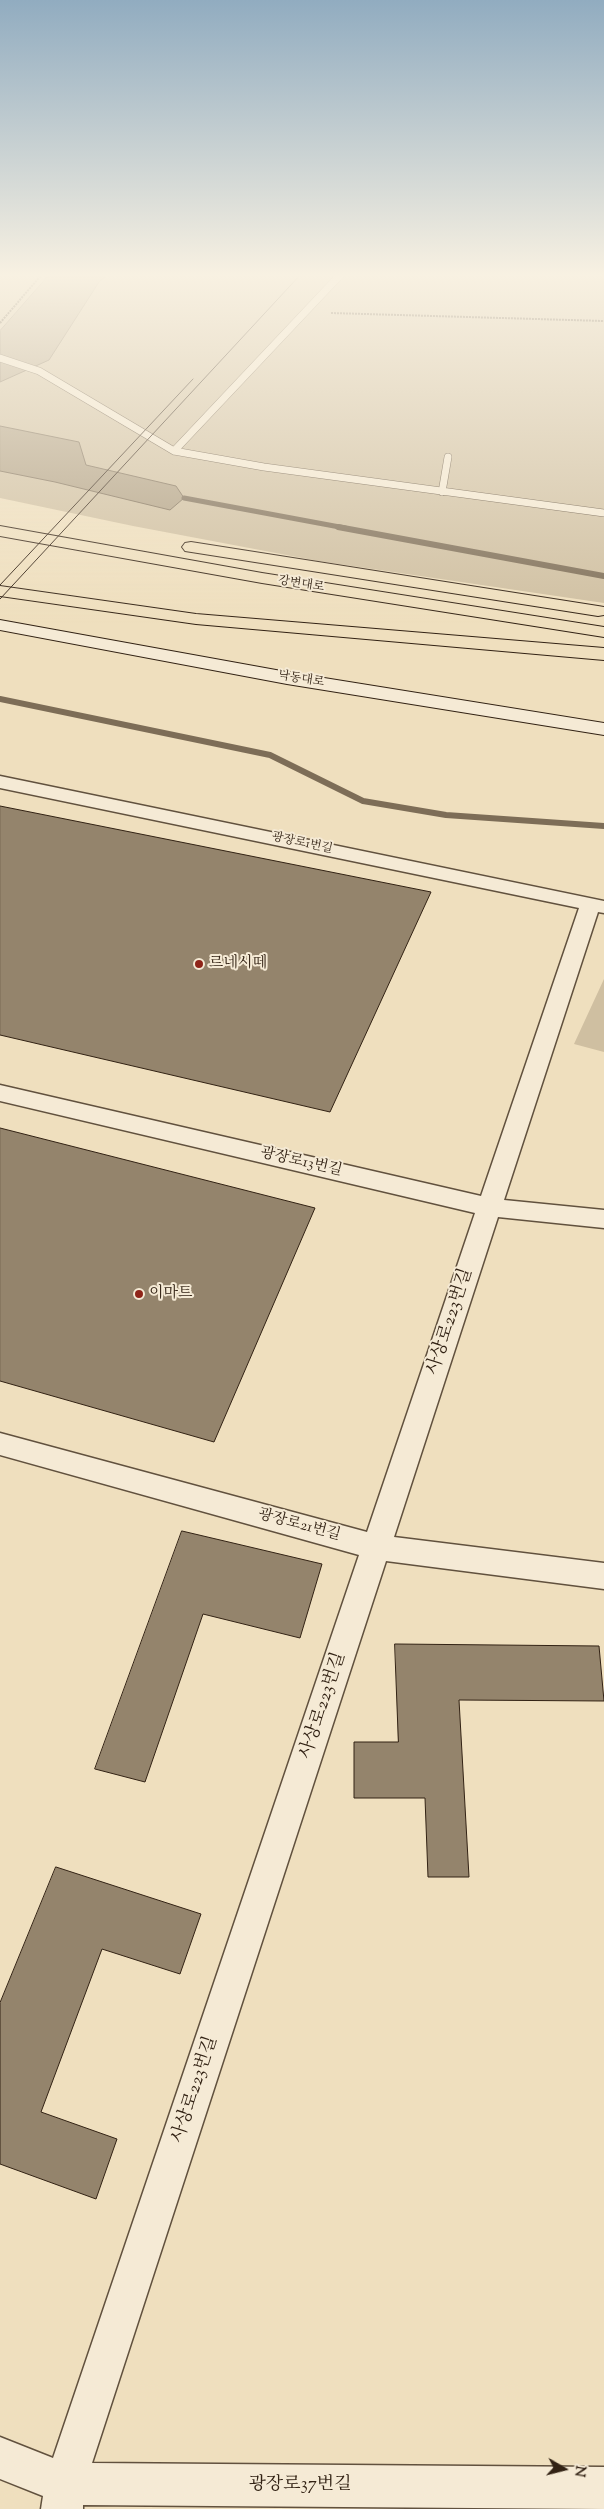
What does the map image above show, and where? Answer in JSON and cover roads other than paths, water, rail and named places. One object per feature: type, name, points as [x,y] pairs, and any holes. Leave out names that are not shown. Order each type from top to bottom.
[{"type":"highway","name":"강변대로","points":[[0,531],[262,578],[604,632]]},
{"type":"highway","name":"강변대로","points":[[175,544],[604,612]]},
{"type":"highway","points":[[0,591],[196,619],[604,654]]},
{"type":"main road","name":"낙동대로","points":[[0,625],[287,678],[604,729]]},
{"type":"street","name":"광장로1번길","points":[[0,782],[597,905]]},
{"type":"street","name":"사상로223번길","points":[[64,2496],[489,1207],[597,905]]},
{"type":"street","name":"광장로13번길","points":[[0,1093],[489,1207],[604,1219]]},
{"type":"street","name":"광장로21번길","points":[[0,1444],[376,1547],[604,1576]]},
{"type":"street","name":"광장로37번길","points":[[0,2458],[64,2496],[604,2488]]},
{"type":"lane","points":[[71,390],[174,451],[264,468],[604,513]]},
{"type":"lane","points":[[174,451],[231,390]]},
{"type":"lane","points":[[442,492],[448,457]]},
{"type":"waterway","points":[[184,498],[345,528]]},
{"type":"waterway","points":[[338,527],[604,576]]},
{"type":"waterway","points":[[0,699],[270,755],[363,801],[446,815],[604,826]]},
{"type":"tram line","points":[[0,585],[183,390]]},
{"type":"tram line","points":[[0,599],[194,390]]},
{"type":"place","name":"르네시떼","points":[[199,964]]},
{"type":"place","name":"이마트","points":[[139,1294]]}]
